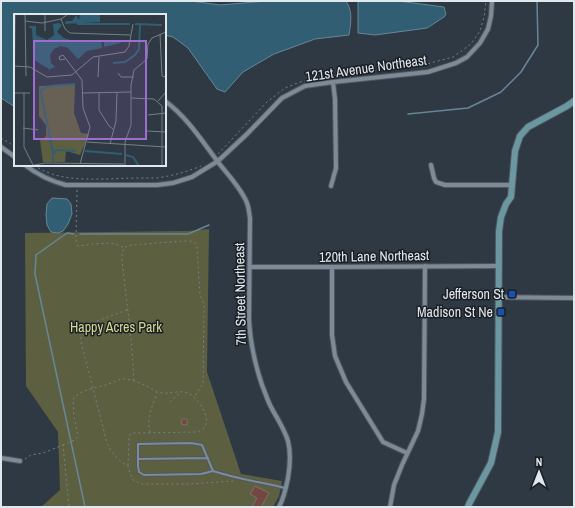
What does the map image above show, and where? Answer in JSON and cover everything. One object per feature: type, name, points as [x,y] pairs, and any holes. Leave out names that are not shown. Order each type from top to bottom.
[{"type":"street","name":"121st Avenue Northeast","points":[[26,166],[34,173],[54,182],[66,185],[150,185],[173,183],[192,177],[218,162],[282,98],[305,86],[428,72],[456,63],[467,57],[480,43],[488,29],[492,1]]},
{"type":"street","points":[[330,186],[336,168],[335,99],[333,82]]},
{"type":"street","points":[[468,507],[491,463],[498,432],[499,231],[501,217],[506,204],[511,197],[515,150],[520,136],[528,127],[574,101]]},
{"type":"street","name":"7th Street Northeast","points":[[166,102],[195,130],[248,204],[250,218],[250,336],[256,365],[270,406],[288,442],[290,456],[286,488],[280,507]]},
{"type":"street","points":[[1,146],[14,156]]},
{"type":"street","points":[[432,164],[436,182],[445,185],[512,185]]},
{"type":"street","points":[[390,507],[394,485],[402,464],[418,431],[422,414],[424,399],[425,266]]},
{"type":"street","name":"120th Lane Northeast","points":[[250,267],[499,266]]},
{"type":"street","points":[[332,267],[332,335],[334,356],[346,382],[383,442],[407,454]]},
{"type":"street","points":[[498,297],[574,298]]},
{"type":"street","points":[[1,458],[20,461]]},
{"type":"lane","points":[[213,471],[202,445],[191,443],[138,444],[139,472],[144,475],[201,474],[213,471],[249,481],[286,488]]},
{"type":"lane","points":[[138,459],[208,458]]},
{"type":"path","points":[[1,138],[14,147]]},
{"type":"path","points":[[77,185],[76,240],[78,246],[113,243],[124,248]]},
{"type":"path","points":[[134,381],[131,337],[122,261],[122,253],[124,248],[131,245],[190,241],[197,247],[200,295],[204,306],[203,376],[202,384],[194,397]]},
{"type":"path","points":[[93,388],[81,342],[83,334],[97,321],[127,310]]},
{"type":"path","points":[[20,461],[31,455],[43,453],[77,438],[73,399],[78,394],[93,388],[110,384],[120,379],[125,379],[146,385],[157,392],[164,394],[181,391],[194,397],[201,406],[207,420],[206,426],[197,432],[150,432],[130,434],[128,466]]},
{"type":"path","points":[[170,402],[181,391]]},
{"type":"path","points":[[150,432],[148,424],[149,416],[157,392]]},
{"type":"path","points":[[63,445],[69,507]]},
{"type":"green space","name":"Happy Acres Park","points":[[209,229],[207,372],[241,474],[282,481],[279,496],[273,507],[41,507],[60,490],[58,432],[26,386],[25,233],[188,231]]},
{"type":"water","points":[[1,1],[191,1],[220,5],[267,1],[346,1],[351,13],[349,35],[315,39],[274,54],[243,72],[225,92],[217,89],[188,48],[173,37],[166,35],[166,14],[14,14],[14,106],[1,98]]},
{"type":"water","points":[[358,1],[398,1],[444,7],[446,14],[444,17],[427,28],[375,35],[358,33]]},
{"type":"water","points":[[52,198],[67,199],[71,204],[72,214],[68,224],[63,231],[58,233],[51,232],[47,225],[47,204]]},
{"type":"building","points":[[182,419],[187,419],[187,425],[181,424]]},
{"type":"building","points":[[255,486],[269,493],[261,507],[252,507],[257,498],[250,494]]},
{"type":"waterway","points":[[408,114],[468,108],[501,92],[521,72],[538,45],[537,1]]},
{"type":"waterway","points":[[80,234],[188,234],[209,225]]},
{"type":"waterway","points":[[74,234],[67,233],[36,255],[35,274],[85,507]]},
{"type":"place","name":"Jefferson St","points":[[512,294]]},
{"type":"place","name":"Madison St Ne","points":[[501,312]]}]
